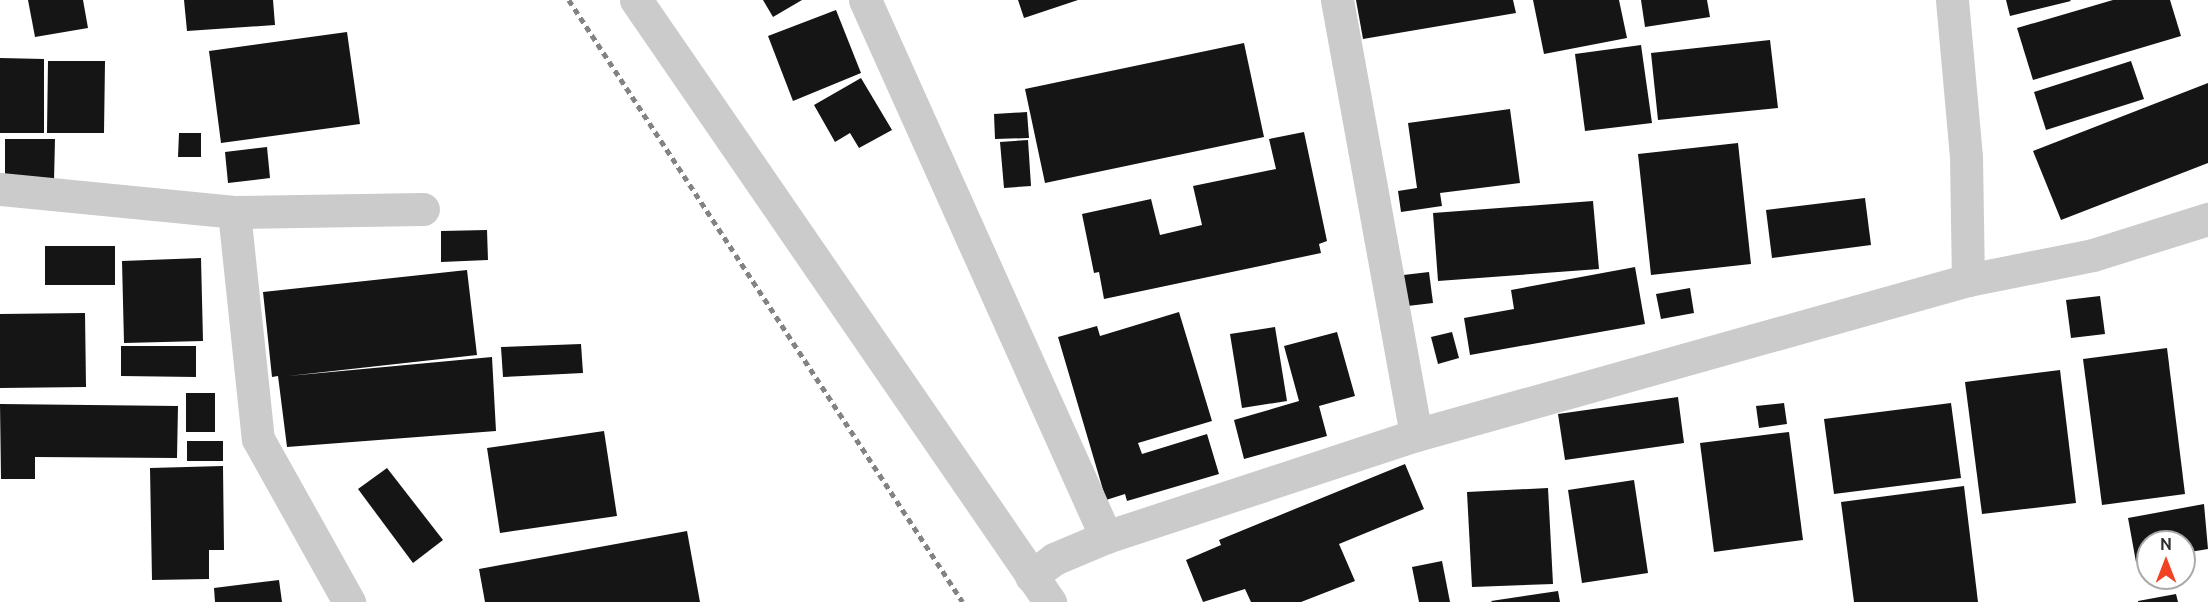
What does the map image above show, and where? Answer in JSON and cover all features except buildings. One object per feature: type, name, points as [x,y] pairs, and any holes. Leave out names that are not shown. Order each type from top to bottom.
[{"type":"street","points":[[636,0],[1050,602]]},
{"type":"street","points":[[865,0],[1106,537]]},
{"type":"street","points":[[1337,0],[1416,435]]},
{"type":"street","points":[[1952,0],[1966,156],[1968,280]]},
{"type":"street","points":[[0,189],[234,212],[423,209]]},
{"type":"street","points":[[234,212],[258,439],[349,602]]},
{"type":"street","points":[[1032,576],[1054,559],[1106,537],[1416,435],[1968,280],[2092,255],[2208,219]]},
{"type":"railway","points":[[569,0],[963,602]]}]
